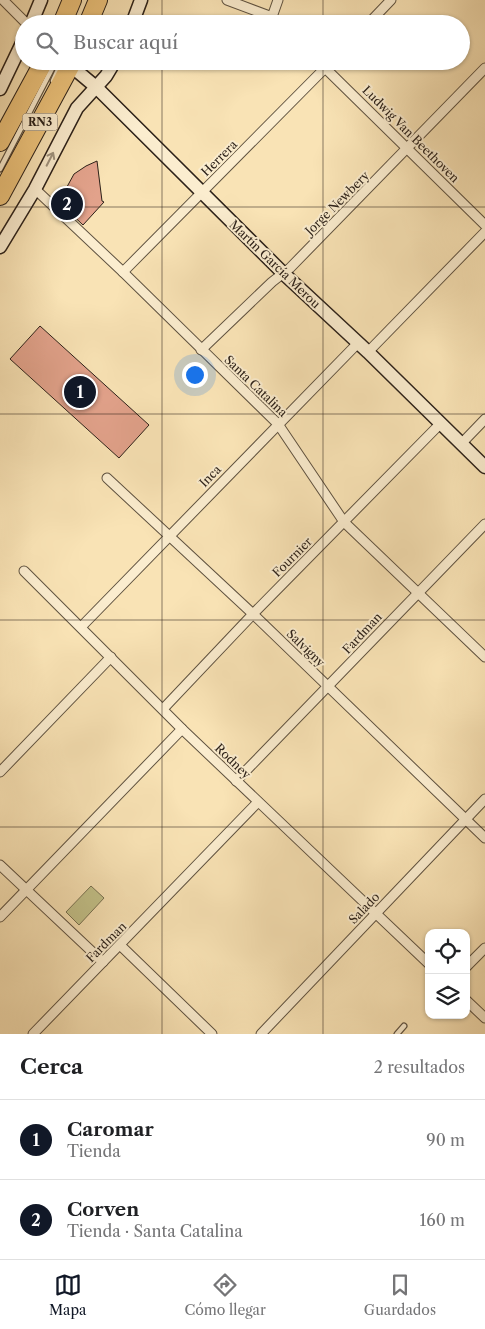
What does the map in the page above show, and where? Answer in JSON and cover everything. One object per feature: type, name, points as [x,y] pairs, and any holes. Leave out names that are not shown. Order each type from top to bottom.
[{"type":"highway","points":[[66,15],[72,0]]},
{"type":"highway","points":[[92,15],[98,0]]},
{"type":"highway","name":"RN3","points":[[0,142],[39,70]]},
{"type":"highway","name":"RN3","points":[[0,196],[61,70]]},
{"type":"street","points":[[3,0],[19,15]]},
{"type":"street","points":[[34,15],[41,0]]},
{"type":"street","points":[[135,15],[141,0]]},
{"type":"street","points":[[227,0],[264,15]]},
{"type":"street","points":[[276,15],[278,0]]},
{"type":"street","points":[[377,15],[391,0]]},
{"type":"street","points":[[0,89],[15,58]]},
{"type":"street","name":"Jorge Newbery","points":[[201,350],[272,282],[290,268],[485,68]]},
{"type":"street","name":"Martín García Merou","points":[[75,70],[96,87],[283,273],[358,342],[485,467]]},
{"type":"street","points":[[0,247],[34,190],[77,108],[110,70]]},
{"type":"street","name":"Herrera","points":[[123,272],[324,70]]},
{"type":"street","name":"Ludwig Van Beethoven","points":[[334,70],[408,149],[485,225]]},
{"type":"street","name":"Santa Catalina","points":[[34,190],[123,272],[278,424],[344,522],[485,657]]},
{"type":"street","points":[[368,352],[485,232]]},
{"type":"street","name":"Inca","points":[[81,628],[358,342]]},
{"type":"street","points":[[461,444],[485,419]]},
{"type":"street","name":"Fournier","points":[[163,709],[440,424]]},
{"type":"street","name":"Salvigny","points":[[107,478],[254,614],[485,838]]},
{"type":"street","name":"Fardman","points":[[236,781],[485,524]]},
{"type":"street","name":"Rodney","points":[[24,571],[182,729],[425,960]]},
{"type":"street","points":[[0,772],[111,657]]},
{"type":"street","points":[[0,917],[182,729]]},
{"type":"street","name":"Salado","points":[[261,1034],[485,800]]},
{"type":"street","name":"Fardman","points":[[33,1034],[258,802]]},
{"type":"street","points":[[0,865],[103,962]]},
{"type":"street","points":[[120,945],[212,1034]]},
{"type":"street","points":[[470,963],[485,948]]},
{"type":"street","points":[[470,1004],[485,1018]]},
{"type":"lane","points":[[69,15],[78,0]]},
{"type":"lane","points":[[50,85],[60,70]]},
{"type":"lane","points":[[0,169],[60,70]]},
{"type":"lane","points":[[397,1034],[404,1026]]},
{"type":"shaded area","points":[[91,886],[104,898],[79,925],[66,912]]},
{"type":"building","points":[[97,161],[102,201],[104,202],[83,225],[64,207],[62,196],[74,174]]},
{"type":"building","points":[[40,326],[149,425],[119,458],[10,359]]},
{"type":"place","name":"Corven","points":[[67,204]]},
{"type":"place","name":"Caromar","points":[[80,392]]}]
